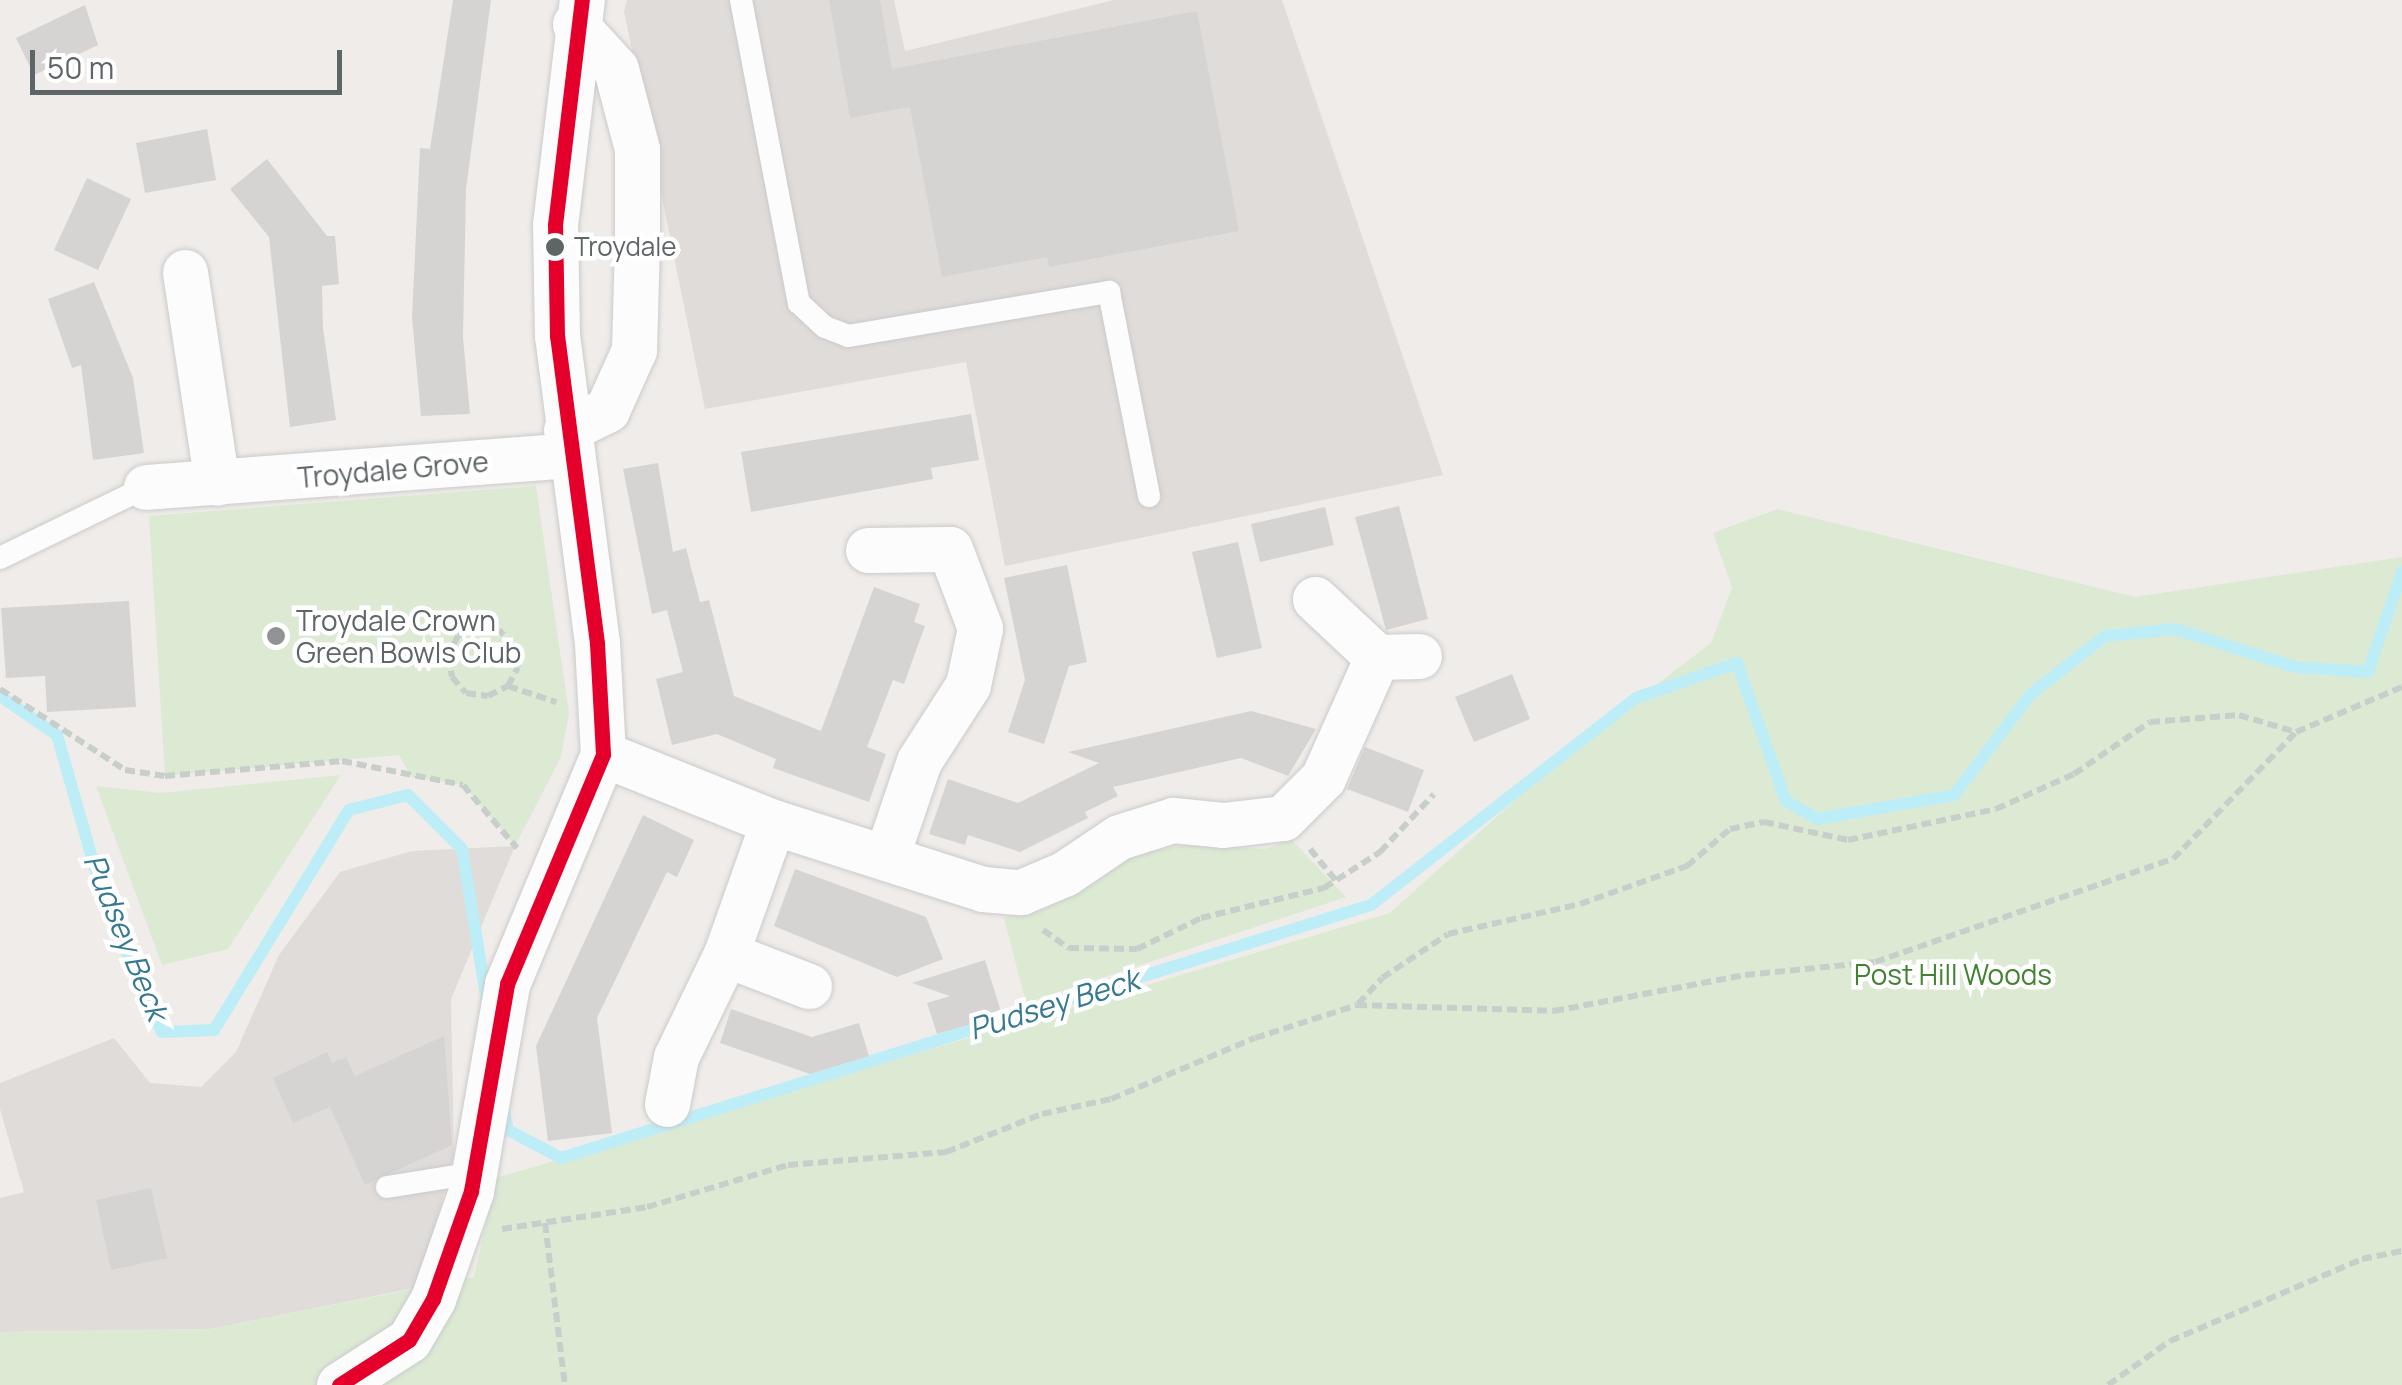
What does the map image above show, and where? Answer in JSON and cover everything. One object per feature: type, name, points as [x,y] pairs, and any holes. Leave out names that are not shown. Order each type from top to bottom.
[{"type":"street","points":[[567,443],[608,410],[634,350],[637,243],[637,149],[616,69],[578,12]]},
{"type":"street","points":[[338,1385],[409,1340],[461,1228],[507,984],[602,754],[597,643],[567,443],[555,226],[578,12]]},
{"type":"street","points":[[186,272],[217,482]]},
{"type":"street","name":"Troydale Grove","points":[[146,488],[567,443]]},
{"type":"street","points":[[868,550],[950,550],[980,628],[968,686],[919,762],[886,858]]},
{"type":"street","points":[[602,754],[773,822],[983,889],[1021,892],[1064,874],[1118,837],[1173,820],[1223,824],[1283,818],[1323,778],[1398,657],[1315,599]]},
{"type":"street","points":[[667,1104],[676,1057],[726,954],[773,822]]},
{"type":"street","points":[[726,954],[808,986]]},
{"type":"lane","points":[[741,0],[799,302],[848,336],[1110,292],[1150,496]]},
{"type":"lane","points":[[0,558],[146,488]]},
{"type":"lane","points":[[387,1187],[476,1160]]},
{"type":"path","points":[[477,627],[499,630],[514,646],[518,668],[508,686],[488,696],[466,693],[452,678],[448,656],[458,636],[477,627]]},
{"type":"path","points":[[493,1230],[647,1207],[788,1165],[946,1152],[1042,1114],[1110,1099],[1255,1038],[1358,1005],[1554,1011],[1745,975],[1875,962],[2173,859],[2296,732],[2402,687]]},
{"type":"path","points":[[0,689],[125,770],[165,776],[342,761],[463,785],[552,882]]},
{"type":"path","points":[[1358,1005],[1382,978],[1448,934],[1580,904],[1688,866],[1730,829],[1764,822],[1848,840],[1996,809],[2074,774],[2150,722],[2240,716],[2296,732]]},
{"type":"path","points":[[1021,892],[1029,920],[1069,948],[1137,949],[1201,918],[1349,877],[1434,794]]},
{"type":"path","points":[[545,1222],[565,1385]]},
{"type":"path","points":[[2108,1385],[2170,1341],[2362,1259],[2402,1251]]},
{"type":"shaded area","points":[[627,0],[894,0],[905,51],[1114,0],[1282,0],[1443,475],[1005,566],[966,362],[705,409],[624,11]]},
{"type":"shaded area","points":[[515,846],[451,999],[454,1155],[419,1287],[210,1329],[0,1332],[0,1198],[24,1192],[0,1109],[0,1083],[114,1038],[150,1083],[201,1087],[236,1052],[279,955],[340,872],[412,851]]},
{"type":"green space","points":[[536,486],[569,714],[561,757],[515,846],[463,785],[412,777],[399,755],[165,776],[149,516]]},
{"type":"green space","name":"Post Hill Woods","points":[[1777,509],[2135,597],[2402,557],[2402,1385],[0,1385],[0,1332],[210,1329],[474,1277],[496,1178],[1390,913],[1569,751],[1711,643],[1732,588],[1713,533]]},
{"type":"green space","points":[[341,775],[228,949],[162,965],[96,786],[161,793]]},
{"type":"green space","points":[[1291,839],[1346,897],[1026,1003],[1004,918],[1054,902],[1131,855],[1190,844],[1266,849]]},
{"type":"building","points":[[453,0],[491,0],[466,189],[463,337],[470,414],[421,416],[412,318],[420,148],[430,149]]},
{"type":"building","points":[[829,0],[880,0],[892,69],[1197,11],[1239,231],[1049,267],[1047,257],[942,277],[910,107],[850,118]]},
{"type":"building","points":[[85,5],[98,45],[34,75],[16,38]]},
{"type":"building","points":[[207,129],[216,180],[145,193],[136,143]]},
{"type":"building","points":[[267,159],[327,236],[335,236],[339,284],[322,286],[323,328],[336,420],[290,427],[269,237],[230,189]]},
{"type":"building","points":[[87,178],[131,199],[98,270],[54,250]]},
{"type":"building","points":[[94,282],[133,378],[144,453],[93,460],[81,365],[72,368],[48,299]]},
{"type":"building","points":[[971,414],[979,460],[931,468],[933,479],[751,512],[741,452]]},
{"type":"building","points":[[658,463],[673,552],[686,548],[700,602],[709,600],[734,696],[821,731],[874,587],[920,604],[914,622],[925,626],[904,684],[893,680],[867,747],[886,754],[869,802],[773,768],[776,759],[717,734],[672,745],[656,679],[683,672],[667,610],[652,614],[623,469]]},
{"type":"building","points":[[1399,506],[1428,619],[1386,630],[1355,517]]},
{"type":"building","points":[[1325,507],[1334,545],[1260,562],[1251,524]]},
{"type":"building","points":[[1238,542],[1262,648],[1217,658],[1192,552]]},
{"type":"building","points":[[1067,565],[1087,662],[1069,666],[1044,744],[1008,732],[1025,680],[1004,578]]},
{"type":"building","points":[[129,601],[136,707],[47,712],[45,676],[6,678],[1,608]]},
{"type":"building","points":[[1512,674],[1530,719],[1474,742],[1455,697]]},
{"type":"building","points":[[1251,711],[1316,729],[1288,776],[1241,758],[1113,787],[1118,796],[1085,812],[1088,818],[1020,852],[968,835],[965,845],[929,834],[948,779],[1018,803],[1099,763],[1068,752]]},
{"type":"building","points":[[1365,747],[1424,770],[1408,812],[1347,789]]},
{"type":"building","points":[[643,815],[694,840],[677,877],[667,872],[597,1018],[612,1133],[548,1141],[536,1046]]},
{"type":"building","points":[[795,869],[926,917],[943,959],[897,977],[774,926]]},
{"type":"building","points":[[985,960],[1002,1015],[937,1034],[927,1003],[950,996],[912,983]]},
{"type":"building","points":[[731,1009],[812,1037],[859,1023],[869,1056],[810,1074],[720,1043]]},
{"type":"building","points":[[444,1036],[452,1145],[365,1185],[330,1107],[293,1123],[273,1078],[327,1052],[332,1063],[346,1057],[355,1076]]},
{"type":"building","points":[[151,1188],[167,1258],[111,1270],[96,1200]]},
{"type":"waterway","name":"Pudsey Beck","points":[[503,1105],[508,1130],[561,1158],[1371,905],[1636,698],[1737,663],[1786,801],[1817,819],[1954,795],[2031,694],[2105,636],[2175,629],[2295,667],[2368,672],[2402,572]]},
{"type":"waterway","name":"Pudsey Beck","points":[[0,696],[57,735],[104,900],[162,1032],[214,1030],[349,810],[408,795],[462,849],[487,1002]]},
{"type":"transit line","points":[[339,1385],[409,1340],[433,1299],[471,1191],[507,984],[603,754],[597,643],[557,336],[555,225],[582,0]]},
{"type":"place","name":"Troydale","points":[[555,247]]},
{"type":"place","name":"Troydale Crown Green Bowls Club","points":[[276,636]]}]
